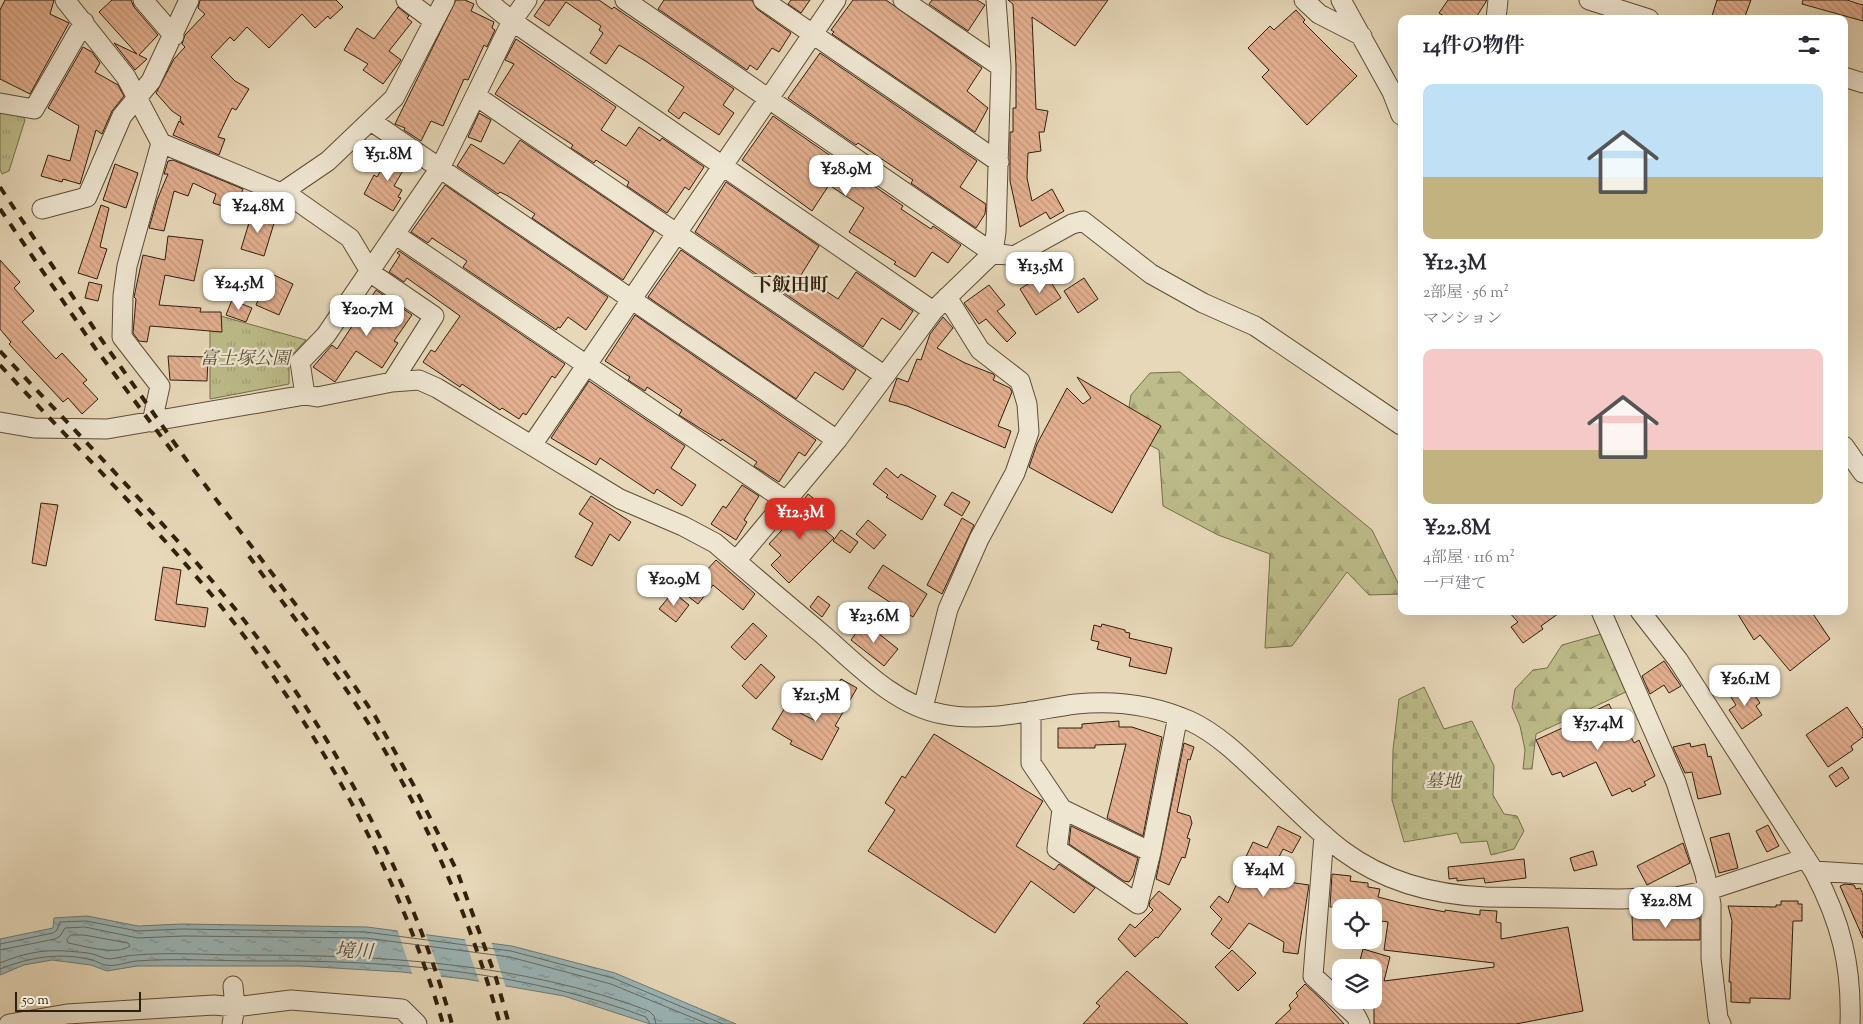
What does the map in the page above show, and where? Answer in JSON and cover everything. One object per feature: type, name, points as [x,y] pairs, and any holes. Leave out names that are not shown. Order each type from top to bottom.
[{"type":"street","points":[[65,0],[126,77],[161,143],[281,193],[323,218],[350,238],[371,273],[434,316],[392,382]]},
{"type":"street","points":[[143,0],[174,36]]},
{"type":"street","points":[[42,209],[86,197],[122,116],[151,81],[174,36],[189,0]]},
{"type":"street","points":[[406,0],[434,22]]},
{"type":"street","points":[[281,193],[328,161],[394,98],[445,0]]},
{"type":"street","points":[[486,0],[512,22],[933,311]]},
{"type":"street","points":[[305,395],[300,362],[318,345],[371,273],[440,168],[512,22],[527,0]]},
{"type":"street","points":[[625,0],[993,253],[1014,256],[1072,224],[1083,221],[1151,274],[1186,294],[1255,326],[1398,423]]},
{"type":"street","points":[[763,0],[999,162]]},
{"type":"street","points":[[532,444],[836,0]]},
{"type":"street","points":[[903,0],[1001,67]]},
{"type":"street","points":[[736,561],[838,440],[933,311],[993,253],[996,232],[1001,67],[996,0]]},
{"type":"street","points":[[1304,0],[1319,14],[1362,36]]},
{"type":"street","points":[[1342,0],[1392,92],[1398,107]]},
{"type":"street","points":[[1496,15],[1498,0]]},
{"type":"street","points":[[1589,0],[1636,15]]},
{"type":"street","points":[[0,103],[34,109],[84,22]]},
{"type":"street","points":[[1848,78],[1863,83]]},
{"type":"street","points":[[476,96],[885,376]]},
{"type":"street","points":[[371,120],[838,440]]},
{"type":"street","points":[[152,422],[160,386],[122,337],[123,296],[128,266],[161,143]]},
{"type":"street","points":[[396,235],[786,501]]},
{"type":"street","points":[[923,708],[948,609],[979,539],[1015,473],[1029,432],[1027,404],[1020,381],[980,350],[947,297]]},
{"type":"street","points":[[0,422],[34,428],[107,428],[305,395],[317,397],[392,382],[419,380],[437,388],[532,444],[620,499],[683,526],[715,543],[887,690],[923,708],[942,714],[971,717],[1078,704],[1118,703],[1149,707],[1178,716],[1193,723],[1239,755],[1344,852],[1393,878],[1418,888],[1464,896],[1620,899],[1676,897],[1810,865],[1863,874]]},
{"type":"street","points":[[1848,452],[1863,474]]},
{"type":"street","points":[[1603,615],[1676,782],[1709,890],[1711,904],[1711,958],[1718,1018],[1722,1024]]},
{"type":"street","points":[[1643,615],[1678,660],[1810,865],[1831,903],[1844,946],[1850,981],[1850,1024]]},
{"type":"street","points":[[1031,711],[1031,763],[1062,808],[1151,852]]},
{"type":"street","points":[[1062,808],[1057,848],[1138,904],[1151,852],[1178,716]]},
{"type":"street","points":[[1324,835],[1313,976],[1356,1016],[1360,1024]]},
{"type":"street","points":[[233,986],[234,1015]]},
{"type":"street","points":[[9,1024],[67,1014],[112,1017],[214,1006],[234,1015],[291,1000],[371,1016],[402,1010],[417,1024]]},
{"type":"green space","points":[[0,109],[20,112],[25,120],[9,171],[2,174],[0,169]]},
{"type":"green space","name":"富士塚公園","points":[[210,313],[306,340],[289,358],[289,384],[210,399]]},
{"type":"green space","points":[[1180,372],[1372,530],[1398,583],[1398,594],[1369,595],[1347,572],[1292,646],[1265,648],[1270,554],[1218,535],[1163,506],[1159,450],[1125,432],[1131,395],[1150,373]]},
{"type":"green space","points":[[1601,634],[1628,691],[1536,734],[1532,769],[1523,769],[1525,750],[1520,726],[1512,707],[1515,689],[1533,670],[1547,668],[1562,645]]},
{"type":"green space","name":"墓地","points":[[1424,687],[1444,729],[1472,721],[1494,766],[1493,795],[1504,814],[1517,816],[1524,831],[1514,849],[1491,855],[1487,841],[1461,843],[1457,833],[1404,842],[1392,800],[1393,750],[1399,699]]},
{"type":"water","name":"境川","points":[[87,916],[138,926],[182,924],[367,927],[512,946],[615,973],[736,1024],[650,1024],[564,996],[466,979],[402,972],[300,966],[137,966],[107,971],[91,965],[52,960],[24,965],[0,975],[0,939],[53,928],[54,918]]},
{"type":"pier","points":[[397,929],[425,932],[442,979],[413,976]]},
{"type":"pier","points":[[464,937],[491,941],[506,988],[480,984]]},
{"type":"building","points":[[5,0],[54,0],[50,14],[69,23],[30,94],[0,79],[0,10]]},
{"type":"building","points":[[112,0],[131,0],[134,7],[158,35],[139,55],[147,59],[135,70],[114,43],[137,54],[99,12]]},
{"type":"building","points":[[200,0],[336,0],[343,7],[330,19],[328,16],[315,28],[302,14],[269,48],[247,27],[234,41],[230,37],[211,57],[235,81],[249,89],[236,110],[232,108],[218,137],[225,139],[219,155],[173,135],[179,121],[184,125],[180,120],[181,117],[172,111],[156,93],[174,59],[185,47],[182,44],[185,35],[205,14],[198,8]]},
{"type":"building","points":[[456,0],[465,0],[474,4],[471,11],[494,22],[492,28],[495,30],[487,47],[484,45],[468,80],[464,79],[443,126],[431,121],[421,141],[404,130],[405,128],[395,124]]},
{"type":"building","points":[[545,0],[599,0],[612,9],[614,7],[734,89],[723,105],[734,113],[719,135],[684,112],[679,119],[668,111],[684,87],[647,62],[619,45],[606,64],[590,53],[603,33],[599,30],[601,26],[566,2],[549,26],[534,16]]},
{"type":"building","points":[[664,0],[752,0],[757,9],[791,33],[779,52],[772,48],[757,70],[750,65],[747,70],[658,9]]},
{"type":"building","points":[[791,0],[810,0],[801,13],[788,4]]},
{"type":"building","points":[[853,0],[886,0],[982,68],[967,91],[988,108],[975,132],[832,34],[834,32],[831,30]]},
{"type":"building","points":[[932,0],[977,0],[985,5],[968,31],[929,4]]},
{"type":"building","points":[[1008,0],[1108,0],[1075,46],[1032,17],[1036,109],[1048,111],[1044,132],[1039,132],[1041,151],[1028,153],[1027,178],[1032,201],[1052,189],[1064,211],[1050,219],[1046,212],[1020,227],[1010,181],[1010,132],[1013,132],[1013,108],[1016,108],[1016,65],[1013,4]]},
{"type":"building","points":[[1448,0],[1487,0],[1478,15],[1442,15],[1439,13]]},
{"type":"building","points":[[1717,0],[1751,0],[1745,15],[1712,15]]},
{"type":"building","points":[[1803,0],[1847,0],[1863,5],[1863,21],[1848,17],[1848,15],[1841,15],[1802,4]]},
{"type":"building","points":[[398,7],[409,16],[407,18],[412,22],[389,51],[401,60],[383,84],[363,70],[368,64],[344,50],[357,28],[374,39]]},
{"type":"building","points":[[1296,10],[1305,20],[1303,22],[1357,76],[1307,125],[1262,77],[1269,70],[1248,48],[1270,26],[1274,30]]},
{"type":"building","points":[[516,39],[616,107],[601,130],[626,146],[639,127],[660,141],[662,138],[704,167],[689,190],[685,187],[667,213],[627,186],[629,182],[596,160],[594,163],[571,148],[573,145],[495,94],[514,64],[505,60]]},
{"type":"building","points":[[83,47],[92,52],[100,63],[95,72],[118,85],[124,96],[112,111],[102,134],[96,130],[80,184],[63,179],[62,182],[41,176],[48,155],[70,161],[79,126],[48,108]]},
{"type":"building","points":[[820,53],[977,161],[960,187],[986,204],[985,214],[976,228],[911,183],[913,180],[858,143],[856,145],[788,98]]},
{"type":"building","points":[[479,113],[491,120],[481,142],[468,137]]},
{"type":"building","points":[[773,116],[903,206],[901,209],[931,229],[933,226],[961,245],[948,263],[932,252],[915,277],[894,264],[896,262],[849,232],[864,208],[829,185],[812,211],[742,160]]},
{"type":"building","points":[[520,140],[654,231],[623,280],[532,218],[535,214],[508,196],[500,192],[498,194],[457,166],[471,144],[504,164]]},
{"type":"building","points":[[393,150],[409,160],[394,186],[402,190],[398,197],[401,198],[393,211],[364,194],[374,175],[377,177]]},
{"type":"building","points":[[173,160],[243,189],[235,210],[213,203],[216,194],[193,183],[188,196],[174,191],[164,231],[149,228],[157,200],[168,174],[164,174],[168,161]]},
{"type":"building","points":[[115,164],[138,173],[126,208],[103,200]]},
{"type":"building","points":[[726,182],[819,246],[801,275],[838,299],[856,272],[913,311],[900,330],[882,318],[863,347],[695,232]]},
{"type":"building","points":[[445,185],[608,297],[586,330],[568,317],[560,328],[558,327],[556,330],[463,267],[467,261],[432,238],[428,243],[411,232]]},
{"type":"building","points":[[101,205],[109,208],[100,247],[107,249],[97,279],[78,273]]},
{"type":"building","points":[[252,213],[275,220],[264,256],[241,249]]},
{"type":"building","points":[[168,236],[203,240],[194,281],[165,275],[159,305],[201,308],[200,312],[221,312],[222,332],[150,326],[147,342],[139,341],[133,333],[136,299],[134,297],[143,255],[165,260]]},
{"type":"building","points":[[681,250],[856,370],[843,390],[815,372],[796,399],[648,297]]},
{"type":"building","points":[[399,251],[565,364],[555,378],[552,376],[526,415],[523,413],[519,419],[502,408],[500,410],[462,384],[460,387],[423,362],[431,350],[435,352],[460,316],[407,278],[404,282],[389,272],[400,255],[397,253]]},
{"type":"building","points":[[0,260],[20,282],[14,288],[34,311],[22,322],[56,359],[62,353],[87,380],[83,383],[98,399],[82,414],[68,398],[63,402],[9,344],[11,342],[0,329]]},
{"type":"building","points":[[270,273],[293,284],[279,315],[256,305]]},
{"type":"building","points":[[1045,273],[1061,298],[1036,315],[1020,289]]},
{"type":"building","points":[[1084,278],[1098,299],[1078,313],[1064,291]]},
{"type":"building","points":[[89,282],[102,285],[98,301],[85,298]]},
{"type":"building","points":[[989,285],[1005,305],[997,311],[1016,333],[1007,342],[986,319],[979,324],[964,303]]},
{"type":"building","points":[[376,290],[412,315],[394,341],[398,343],[382,368],[356,351],[335,382],[313,367],[332,345],[337,349]]},
{"type":"building","points":[[232,300],[252,308],[246,322],[226,315]]},
{"type":"building","points":[[635,315],[816,440],[805,456],[799,452],[779,482],[754,466],[757,462],[722,439],[721,441],[679,415],[682,410],[647,387],[645,391],[628,380],[630,377],[605,361]]},
{"type":"building","points":[[943,317],[953,328],[937,348],[965,363],[993,374],[995,376],[993,380],[1010,388],[1012,392],[998,426],[1011,431],[1005,448],[907,406],[889,401],[897,378],[908,382],[917,359],[921,360],[930,334]]},
{"type":"building","points":[[168,356],[208,357],[207,381],[170,380]]},
{"type":"building","points":[[1077,377],[1161,426],[1112,513],[1029,467],[1037,444],[1067,388],[1083,404],[1091,398]]},
{"type":"building","points":[[589,381],[685,446],[671,468],[696,485],[682,506],[657,489],[654,494],[600,458],[596,465],[551,438]]},
{"type":"building","points":[[886,468],[898,478],[901,474],[936,496],[922,520],[886,497],[888,495],[873,484]]},
{"type":"building","points":[[742,485],[759,496],[744,520],[747,522],[736,540],[711,524],[723,506],[726,508]]},
{"type":"building","points":[[952,492],[970,502],[962,516],[944,505]]},
{"type":"building","points":[[808,494],[823,506],[812,519],[834,538],[789,583],[771,565],[781,555],[769,544],[782,530]]},
{"type":"building","points":[[591,496],[631,522],[619,541],[610,534],[592,566],[575,557],[593,523],[579,514]]},
{"type":"building","points":[[41,503],[58,505],[46,566],[32,563]]},
{"type":"building","points":[[962,518],[974,525],[942,594],[927,585]]},
{"type":"building","points":[[868,520],[886,535],[874,549],[856,534]]},
{"type":"building","points":[[841,530],[858,542],[850,553],[833,541]]},
{"type":"building","points":[[716,560],[755,594],[743,610],[713,585],[698,604],[685,594]]},
{"type":"building","points":[[883,565],[927,594],[913,617],[868,588]]},
{"type":"building","points":[[163,567],[181,570],[176,604],[208,608],[205,627],[155,620]]},
{"type":"building","points":[[673,592],[689,605],[676,622],[659,609]]},
{"type":"building","points":[[818,596],[830,605],[822,617],[810,607]]},
{"type":"building","points":[[1512,615],[1556,615],[1541,626],[1543,629],[1523,643],[1511,627],[1518,622]]},
{"type":"building","points":[[1738,615],[1814,615],[1830,639],[1790,671],[1760,635],[1754,640]]},
{"type":"building","points":[[864,622],[898,649],[884,666],[851,640]]},
{"type":"building","points":[[753,623],[767,636],[745,660],[731,647]]},
{"type":"building","points":[[1102,624],[1125,630],[1125,632],[1130,633],[1129,638],[1172,648],[1166,674],[1129,666],[1131,658],[1097,649],[1099,642],[1091,640],[1094,625],[1101,627]]},
{"type":"building","points":[[1664,661],[1681,686],[1669,693],[1664,685],[1650,694],[1642,676]]},
{"type":"building","points":[[761,664],[775,677],[756,699],[742,686]]},
{"type":"building","points":[[841,679],[857,688],[835,726],[839,728],[822,760],[790,744],[792,741],[772,729],[786,706],[816,721]]},
{"type":"building","points":[[1748,685],[1760,703],[1756,706],[1762,715],[1742,729],[1729,710],[1736,705],[1731,697]]},
{"type":"building","points":[[1609,704],[1617,721],[1621,719],[1634,743],[1639,740],[1655,776],[1644,782],[1646,785],[1632,792],[1630,788],[1612,796],[1596,762],[1563,777],[1561,772],[1552,775],[1536,740],[1591,715],[1590,713]]},
{"type":"building","points":[[1847,707],[1863,730],[1863,737],[1851,746],[1853,750],[1828,767],[1806,735]]},
{"type":"building","points":[[1119,721],[1119,727],[1132,727],[1162,737],[1143,836],[1107,818],[1126,744],[1095,745],[1095,748],[1058,748],[1058,728],[1082,728],[1082,724]]},
{"type":"building","points":[[934,734],[1043,801],[1016,846],[1054,870],[1059,864],[1095,888],[1074,913],[1031,881],[995,933],[868,851],[895,810],[885,803],[902,776],[905,778]]},
{"type":"building","points":[[1184,743],[1194,747],[1190,760],[1188,759],[1177,812],[1190,816],[1192,823],[1187,838],[1190,839],[1185,858],[1182,857],[1169,885],[1156,879]]},
{"type":"building","points":[[1690,743],[1691,747],[1705,744],[1708,757],[1711,756],[1721,794],[1698,799],[1692,772],[1685,773],[1673,747]]},
{"type":"building","points":[[1842,767],[1849,778],[1836,787],[1829,776]]},
{"type":"building","points":[[1768,825],[1779,846],[1767,852],[1756,831]]},
{"type":"building","points":[[1071,826],[1138,858],[1133,876],[1129,882],[1124,881],[1069,844]]},
{"type":"building","points":[[1278,826],[1301,837],[1292,853],[1283,849],[1268,879],[1309,885],[1298,954],[1283,952],[1284,942],[1249,923],[1229,949],[1211,934],[1222,919],[1210,907],[1219,896],[1228,903],[1244,868],[1241,867],[1253,842],[1267,848]]},
{"type":"building","points":[[1729,833],[1738,868],[1719,873],[1710,838]]},
{"type":"building","points":[[1683,843],[1690,863],[1647,885],[1637,866]]},
{"type":"building","points":[[1593,851],[1597,865],[1574,871],[1570,858]]},
{"type":"building","points":[[1524,859],[1526,878],[1485,883],[1484,878],[1457,881],[1457,878],[1449,879],[1448,867]]},
{"type":"building","points":[[1332,874],[1351,876],[1350,881],[1368,883],[1368,887],[1380,889],[1378,897],[1405,904],[1445,912],[1445,910],[1480,915],[1480,910],[1497,911],[1496,922],[1501,923],[1501,939],[1568,927],[1583,1011],[1516,1024],[1374,1024],[1374,1009],[1382,1009],[1382,959],[1360,959],[1363,949],[1390,957],[1384,981],[1494,967],[1494,963],[1384,950],[1388,922],[1382,921],[1382,899],[1332,899],[1332,907],[1330,907]]},
{"type":"building","points":[[1845,884],[1854,885],[1856,889],[1860,888],[1863,894],[1863,938],[1840,886]]},
{"type":"building","points":[[1159,891],[1181,909],[1158,938],[1156,937],[1135,957],[1118,939],[1130,924],[1135,928],[1153,910],[1149,906],[1150,901]]},
{"type":"building","points":[[1781,901],[1798,901],[1798,904],[1802,904],[1802,921],[1793,921],[1790,999],[1750,998],[1750,1003],[1731,1002],[1731,982],[1729,982],[1732,921],[1728,906],[1776,907],[1776,905],[1781,905]]},
{"type":"building","points":[[1650,915],[1650,918],[1700,918],[1700,940],[1633,940],[1632,916]]},
{"type":"building","points":[[1232,950],[1256,973],[1238,991],[1215,967]]},
{"type":"building","points":[[1127,971],[1188,1024],[1083,1024],[1100,1006],[1096,1003]]},
{"type":"building","points":[[1305,984],[1344,1024],[1275,1024],[1291,1009],[1289,1005],[1298,996],[1296,993]]},
{"type":"railway","points":[[0,187],[101,339],[190,465],[330,650],[375,716],[414,786],[457,871],[496,978],[509,1024]]},
{"type":"railway","points":[[0,209],[95,348],[175,455]]},
{"type":"railway","points":[[0,351],[150,510],[208,576],[271,656],[304,704],[364,806],[391,860],[435,969],[452,1024]]},
{"type":"railway","points":[[0,365],[174,550],[263,661],[326,758],[355,809],[405,915],[426,969],[443,1024]]},
{"type":"railway","points":[[249,556],[358,707],[412,800],[462,909],[500,1024]]},
{"type":"district","name":"下飯田町","points":[[791,284]]}]
